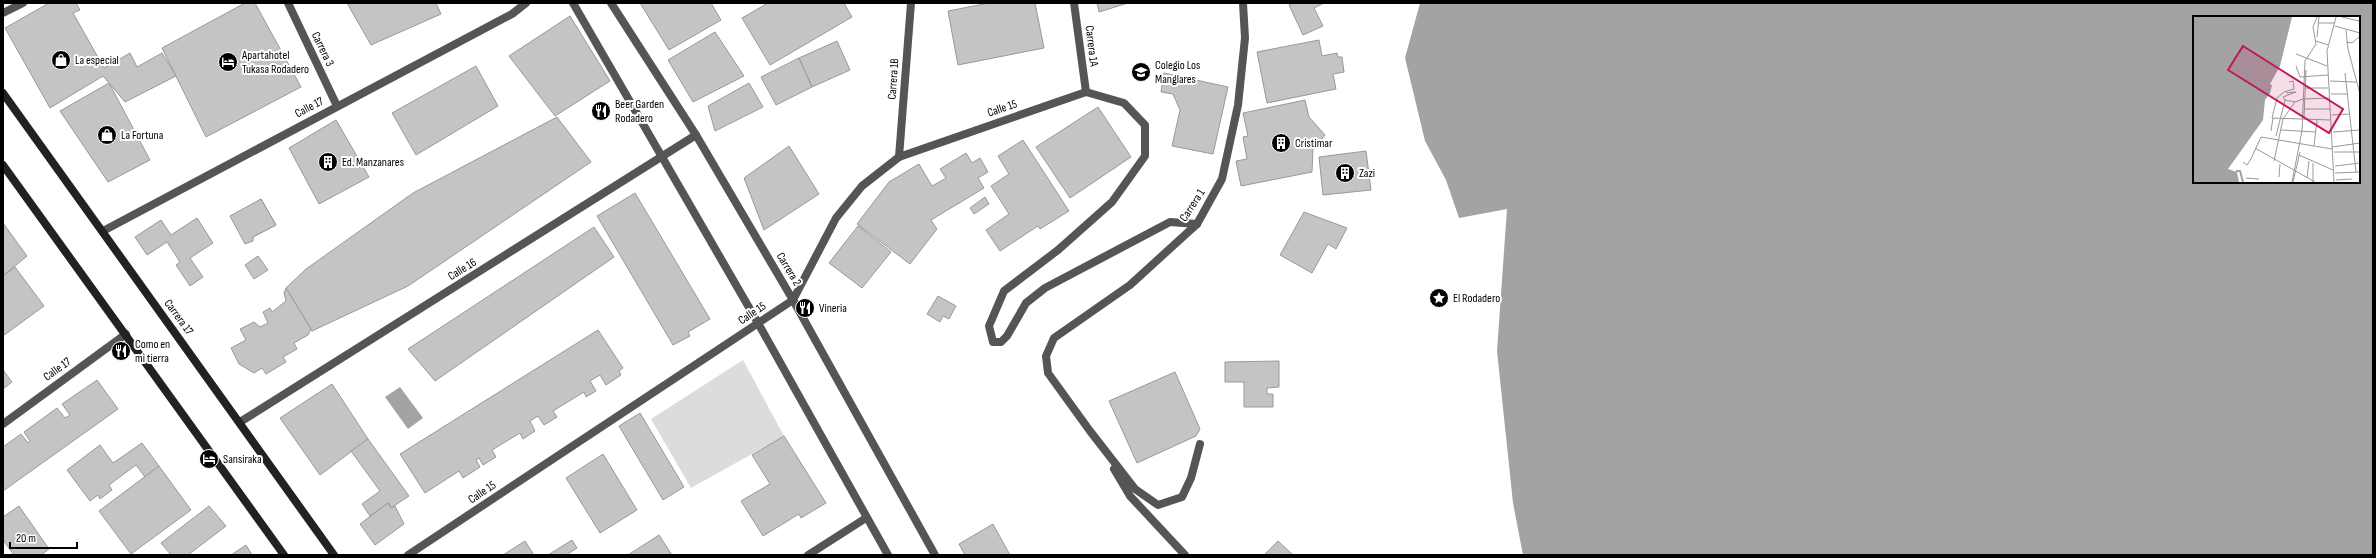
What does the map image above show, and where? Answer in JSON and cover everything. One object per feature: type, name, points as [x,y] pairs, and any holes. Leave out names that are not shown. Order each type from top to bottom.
[{"type":"main road","name":"Carrera 17","points":[[3,93],[334,555]]},
{"type":"main road","points":[[3,165],[284,555]]},
{"type":"street","points":[[3,13],[24,3]]},
{"type":"street","name":"Carrera 3","points":[[288,3],[337,106]]},
{"type":"street","name":"Calle 17","points":[[103,232],[512,14],[526,3]]},
{"type":"street","points":[[573,3],[663,156],[888,555]]},
{"type":"street","name":"Carrera 2","points":[[611,3],[696,135],[793,300],[936,555]]},
{"type":"street","name":"Carrera 1B","points":[[899,156],[911,3]]},
{"type":"street","name":"Carrera 1A","points":[[1074,3],[1086,92]]},
{"type":"street","name":"Carrera 1","points":[[1090,431],[1048,373],[1046,356],[1054,338],[1130,285],[1197,224],[1222,179],[1236,112],[1245,38],[1243,3]]},
{"type":"street","points":[[1086,92],[1124,103],[1145,125],[1145,156],[1112,202],[1058,250],[1004,291],[989,326],[993,342],[1001,342],[1008,336],[1026,303],[1044,288],[1170,222],[1197,224]]},
{"type":"street","name":"Calle 15","points":[[408,555],[793,300],[836,218],[862,186],[899,156],[1086,92]]},
{"type":"street","name":"Calle 16","points":[[240,422],[696,135]]},
{"type":"street","name":"Calle 17","points":[[3,424],[126,334]]},
{"type":"street","points":[[1090,431],[1135,489],[1158,505],[1182,497],[1191,478],[1200,444]]},
{"type":"street","points":[[1090,431],[1130,496],[1185,555]]},
{"type":"street","points":[[808,555],[866,518]]},
{"type":"shaded area","points":[[1420,3],[2373,3],[2373,555],[1523,555],[1513,503],[1497,351],[1507,209],[1459,218],[1446,180],[1425,141],[1405,58]]},
{"type":"shaded area","points":[[743,360],[784,436],[691,488],[651,419]]},
{"type":"shaded area","points":[[400,387],[423,418],[408,429],[385,397]]},
{"type":"building","name":"La especial","points":[[49,3],[76,3],[80,10],[73,13],[104,68],[130,53],[137,67],[162,53],[176,76],[125,102],[103,76],[50,108],[5,28]]},
{"type":"building","name":"Apartahotel Tukasa Rodadero","points":[[245,3],[255,3],[301,87],[206,137],[162,48]]},
{"type":"building","points":[[347,3],[436,3],[441,14],[371,45]]},
{"type":"building","points":[[640,3],[711,3],[721,20],[669,50]]},
{"type":"building","points":[[768,3],[844,3],[852,17],[770,65],[742,18]]},
{"type":"building","points":[[989,3],[1035,3],[1044,48],[958,65],[948,11]]},
{"type":"building","points":[[1097,3],[1128,3],[1099,12]]},
{"type":"building","points":[[1293,3],[1324,3],[1314,8],[1323,26],[1303,35],[1289,5]]},
{"type":"building","points":[[570,16],[610,81],[555,116],[509,56]]},
{"type":"building","points":[[715,32],[744,76],[693,102],[668,60]]},
{"type":"building","points":[[1319,40],[1322,56],[1337,53],[1338,57],[1342,57],[1344,72],[1333,74],[1336,89],[1267,103],[1257,52]]},
{"type":"building","points":[[837,41],[850,70],[812,87],[799,58]]},
{"type":"building","points":[[799,58],[812,87],[776,105],[761,77]]},
{"type":"building","points":[[476,66],[498,106],[416,155],[392,113]]},
{"type":"building","points":[[1164,73],[1228,87],[1213,154],[1172,146],[1180,110],[1173,94],[1161,92]]},
{"type":"building","name":"La Fortuna","points":[[109,83],[150,160],[108,182],[60,111]]},
{"type":"building","points":[[749,83],[763,107],[715,131],[708,106]]},
{"type":"building","name":"Cristimar","points":[[1305,100],[1309,117],[1325,135],[1313,149],[1312,172],[1241,186],[1236,161],[1247,159],[1243,137],[1248,136],[1243,113]]},
{"type":"building","points":[[1098,107],[1131,157],[1070,198],[1036,147]]},
{"type":"building","points":[[557,117],[591,162],[408,286],[312,331],[286,288],[306,269],[413,193]]},
{"type":"building","name":"Ed. Manzanares","points":[[336,120],[369,177],[319,204],[289,148]]},
{"type":"building","points":[[1023,140],[1069,211],[1040,229],[1038,226],[1000,251],[986,230],[1009,214],[991,186],[1009,174],[998,156]]},
{"type":"building","points":[[789,146],[819,194],[764,230],[744,178]]},
{"type":"building","name":"Zazi","points":[[1366,151],[1371,190],[1323,195],[1319,157]]},
{"type":"building","points":[[966,153],[972,163],[980,158],[988,172],[978,178],[984,188],[931,220],[937,229],[910,264],[857,224],[889,182],[919,164],[932,186],[946,178],[940,169]]},
{"type":"building","points":[[635,193],[710,319],[688,332],[690,336],[673,345],[597,216]]},
{"type":"building","points":[[985,197],[989,204],[974,214],[970,208]]},
{"type":"building","points":[[261,199],[276,225],[253,237],[239,213]]},
{"type":"building","points":[[261,199],[276,225],[253,237],[253,241],[245,244],[230,216]]},
{"type":"building","points":[[1304,212],[1347,228],[1336,249],[1328,244],[1312,273],[1280,255]]},
{"type":"building","points":[[197,218],[213,243],[190,258],[203,277],[190,286],[176,265],[180,262],[167,242],[147,255],[135,237],[161,220],[171,235]]},
{"type":"building","points":[[3,223],[27,256],[3,276]]},
{"type":"building","points":[[858,226],[891,252],[862,288],[829,263]]},
{"type":"building","points":[[594,227],[614,257],[435,381],[408,349]]},
{"type":"building","points":[[258,256],[268,270],[254,279],[245,265]]},
{"type":"building","points":[[15,267],[44,306],[3,336],[3,276]]},
{"type":"building","points":[[286,288],[311,329],[308,335],[294,343],[297,349],[283,357],[286,362],[266,374],[262,368],[254,373],[239,364],[231,348],[246,340],[240,329],[254,322],[260,327],[268,323],[263,312],[270,308],[272,312],[286,301],[284,293]]},
{"type":"building","points":[[938,296],[956,306],[949,319],[943,316],[940,322],[927,314]]},
{"type":"building","points":[[598,330],[623,368],[619,371],[621,375],[606,385],[600,375],[590,381],[596,391],[586,397],[584,392],[553,411],[557,417],[544,425],[538,416],[530,421],[535,431],[523,439],[520,433],[492,450],[496,457],[483,465],[479,458],[476,460],[480,467],[463,478],[459,471],[425,493],[400,454]]},
{"type":"building","points":[[1279,361],[1279,387],[1267,388],[1267,394],[1273,394],[1273,407],[1244,407],[1244,382],[1225,382],[1225,362]]},
{"type":"building","points":[[3,370],[12,382],[3,389]]},
{"type":"building","points":[[1175,372],[1200,429],[1196,436],[1137,463],[1109,401]]},
{"type":"building","points":[[97,380],[118,409],[3,491],[3,447],[21,434],[28,443],[30,441],[24,432],[57,408],[65,418],[70,415],[62,404]]},
{"type":"building","points":[[332,384],[368,439],[320,475],[280,418]]},
{"type":"building","points":[[640,413],[684,487],[663,500],[619,426]]},
{"type":"building","points":[[784,436],[826,503],[801,518],[799,514],[763,536],[741,501],[770,484],[752,455]]},
{"type":"building","points":[[368,439],[409,496],[391,508],[388,503],[370,516],[362,504],[380,491],[351,451]]},
{"type":"building","points":[[142,443],[159,466],[145,477],[136,465],[109,485],[112,490],[100,499],[98,495],[90,501],[67,470],[100,445],[113,463]]},
{"type":"building","points":[[603,454],[637,510],[600,533],[566,478]]},
{"type":"building","points":[[159,466],[191,510],[131,554],[99,511]]},
{"type":"building","points":[[388,503],[391,508],[395,506],[404,524],[375,545],[360,524]]},
{"type":"building","points":[[19,506],[49,549],[41,555],[14,555],[3,540],[3,517]]},
{"type":"building","points":[[209,506],[226,526],[188,555],[171,555],[161,543]]},
{"type":"building","points":[[993,524],[1010,555],[965,555],[959,544]]},
{"type":"building","points":[[659,535],[672,555],[628,555]]},
{"type":"building","points":[[572,540],[577,548],[566,555],[548,555]]},
{"type":"building","points":[[525,541],[534,555],[503,555]]},
{"type":"building","points":[[1278,541],[1293,555],[1264,555]]},
{"type":"building","points":[[246,545],[252,555],[231,555]]},
{"type":"place","name":"La especial","points":[[61,60]]},
{"type":"place","name":"Apartahotel Tukasa Rodadero","points":[[228,62]]},
{"type":"place","name":"Colegio Los Manglares","points":[[1141,72]]},
{"type":"place","name":"Beer Garden Rodadero","points":[[601,111]]},
{"type":"place","name":"La Fortuna","points":[[107,135]]},
{"type":"place","name":"Cristimar","points":[[1281,143]]},
{"type":"place","name":"Ed. Manzanares","points":[[328,162]]},
{"type":"place","name":"Zazi","points":[[1345,173]]},
{"type":"place","name":"El Rodadero","points":[[1439,298]]},
{"type":"place","name":"Vineria","points":[[805,308]]},
{"type":"place","name":"Como en mi tierra","points":[[121,351]]},
{"type":"place","name":"Sansiraka","points":[[209,459]]}]
